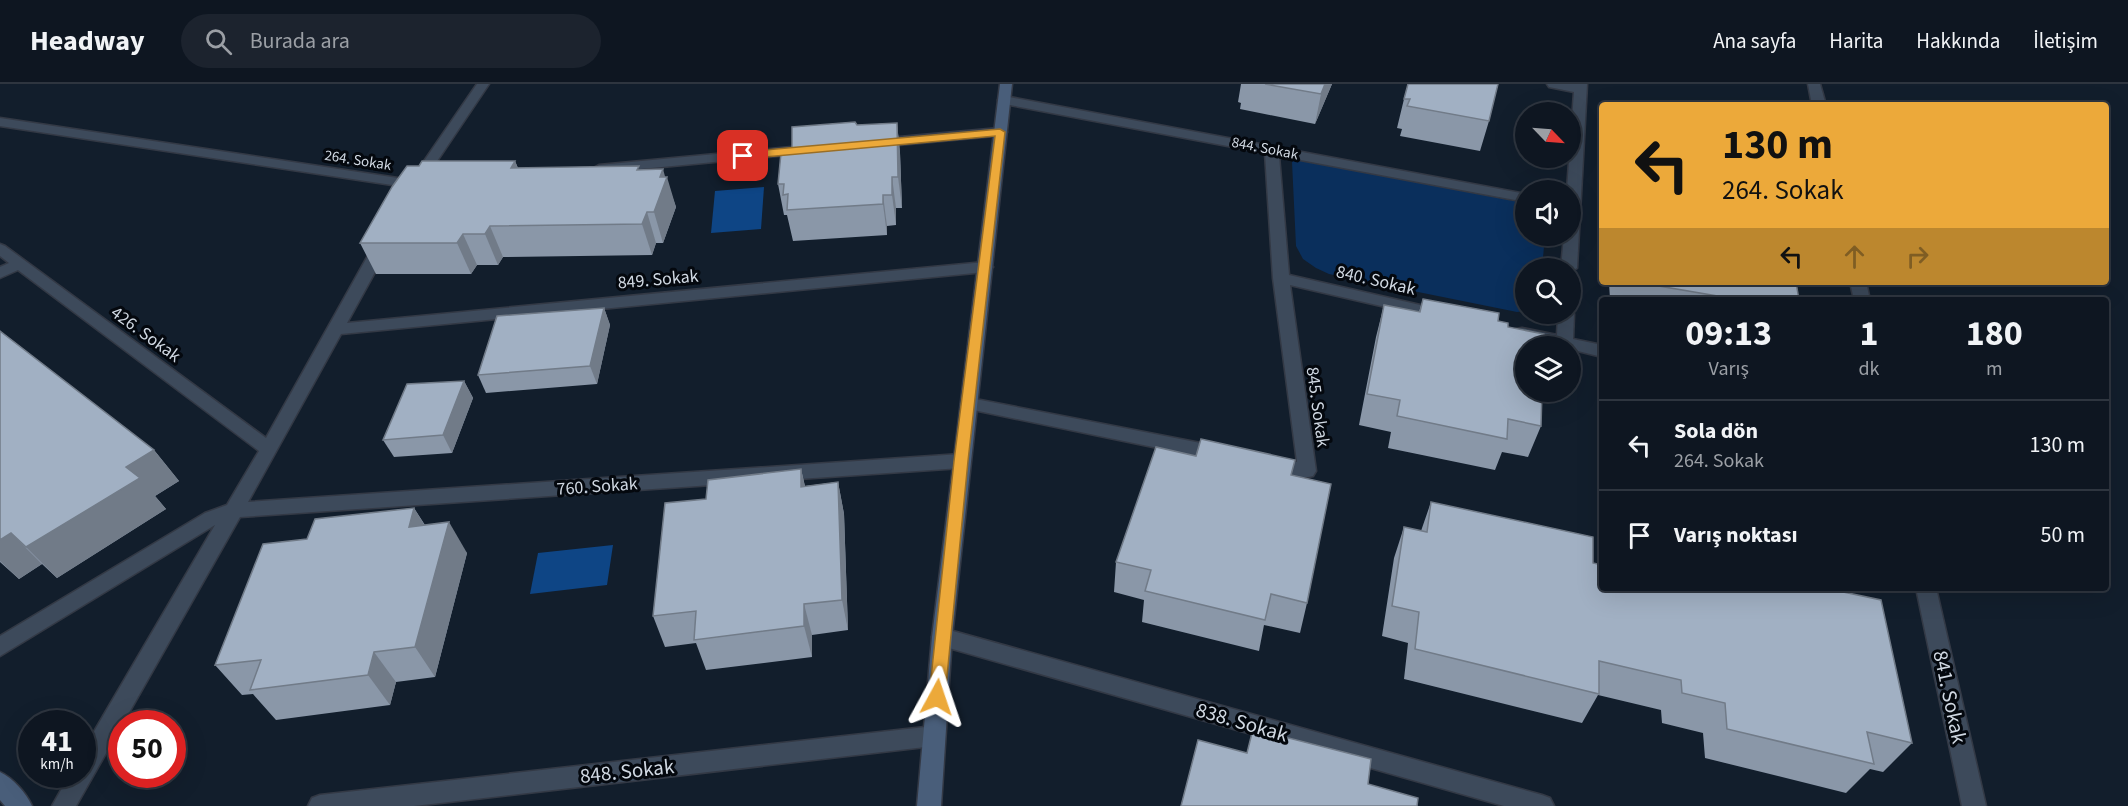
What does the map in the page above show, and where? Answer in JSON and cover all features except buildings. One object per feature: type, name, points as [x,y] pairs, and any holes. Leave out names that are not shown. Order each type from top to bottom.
[{"type":"main road","points":[[929,806],[942,637],[1005,92]]},
{"type":"main road","points":[[0,783],[20,806]]},
{"type":"street","points":[[404,205],[414,185],[483,84]]},
{"type":"street","points":[[1552,84],[1581,86],[1574,180]]},
{"type":"street","points":[[1814,84],[1818,102]]},
{"type":"street","name":"844. Sokak","points":[[1005,92],[1272,149],[1515,196]]},
{"type":"street","name":"264. Sokak","points":[[0,122],[414,185],[438,183]]},
{"type":"street","points":[[860,145],[1000,132]]},
{"type":"street","points":[[590,169],[825,148]]},
{"type":"street","name":"845. Sokak","points":[[970,404],[1307,471],[1281,278],[1272,149]]},
{"type":"street","points":[[96,750],[269,449],[392,225]]},
{"type":"street","name":"426. Sokak","points":[[0,249],[269,449]]},
{"type":"street","points":[[0,273],[18,264]]},
{"type":"street","name":"849. Sokak","points":[[335,329],[985,267]]},
{"type":"street","name":"840. Sokak","points":[[1281,278],[1463,319]]},
{"type":"street","points":[[1508,330],[1536,336]]},
{"type":"street","points":[[1581,346],[1599,350]]},
{"type":"street","name":"760. Sokak","points":[[233,510],[961,461]]},
{"type":"street","points":[[0,647],[212,519],[233,510]]},
{"type":"street","name":"841. Sokak","points":[[1927,591],[1974,806]]},
{"type":"street","name":"838. Sokak","points":[[942,637],[1542,806]]},
{"type":"street","name":"848. Sokak","points":[[320,806],[934,736]]},
{"type":"street","points":[[64,806],[74,788]]},
{"type":"shaded area","points":[[1295,159],[1515,201],[1515,246],[1544,246],[1543,258],[1515,258],[1515,312],[1329,274],[1303,259],[1296,246],[1292,162]]},
{"type":"shaded area","points":[[764,187],[761,229],[711,233],[715,191]]},
{"type":"shaded area","points":[[613,545],[607,585],[530,594],[538,553]]},
{"type":"route","points":[[743,156],[1000,132],[970,404],[961,461],[937,697]]}]
